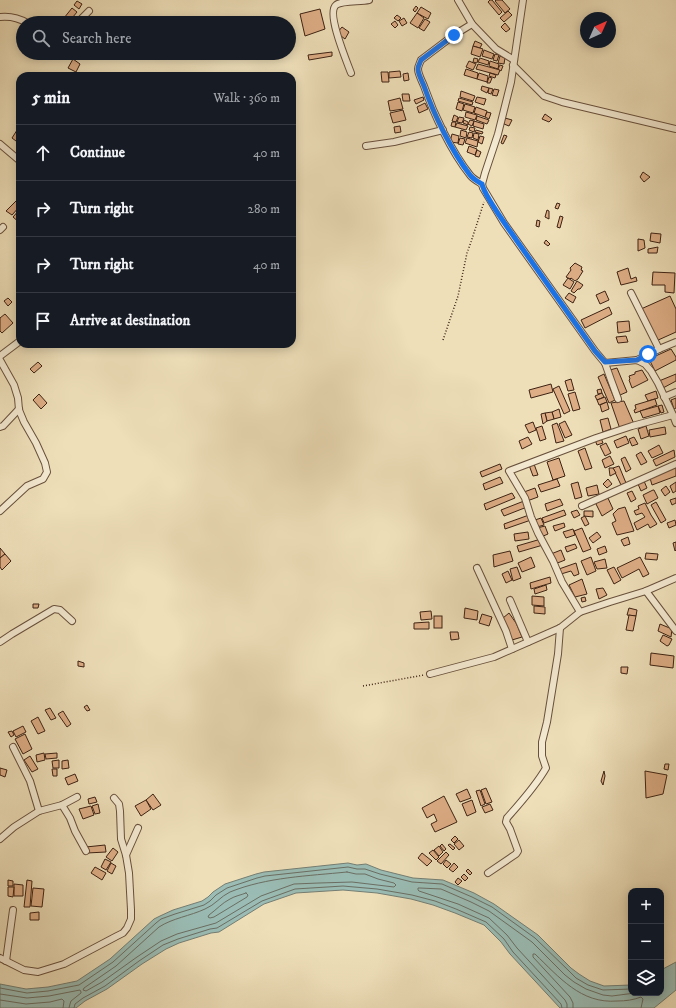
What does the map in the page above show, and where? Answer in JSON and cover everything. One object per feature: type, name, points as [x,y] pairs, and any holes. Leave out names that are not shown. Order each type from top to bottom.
[{"type":"street","points":[[351,73],[336,32],[333,12],[334,7],[340,2],[360,2],[369,0]]},
{"type":"street","points":[[458,0],[472,24],[496,49],[514,62],[544,96],[562,102],[676,129]]},
{"type":"street","points":[[523,0],[511,82],[498,134],[482,184],[486,194],[508,229],[595,351],[605,362],[610,380],[618,399]]},
{"type":"street","points":[[84,16],[89,11]]},
{"type":"street","points":[[0,17],[7,16],[16,18]]},
{"type":"street","points":[[472,24],[421,60],[418,68],[427,97],[443,130],[470,175],[482,184]]},
{"type":"street","points":[[366,146],[394,142],[443,130]]},
{"type":"street","points":[[0,144],[16,158]]},
{"type":"street","points":[[630,293],[659,348]]},
{"type":"street","points":[[605,362],[637,360],[659,348],[676,342]]},
{"type":"street","points":[[0,356],[16,344]]},
{"type":"street","points":[[0,360],[14,385],[18,398],[19,409],[45,463],[47,472],[43,479],[27,486],[0,511]]},
{"type":"street","points":[[637,360],[645,364],[651,371],[676,423]]},
{"type":"street","points":[[664,397],[676,392]]},
{"type":"street","points":[[0,427],[3,426],[19,409]]},
{"type":"street","points":[[580,612],[562,582],[538,533],[525,498],[509,471],[596,438],[673,415]]},
{"type":"street","points":[[582,506],[676,464]]},
{"type":"street","points":[[478,568],[506,631],[512,649]]},
{"type":"street","points":[[430,674],[494,658],[560,628],[580,612],[646,591],[676,578]]},
{"type":"street","points":[[646,591],[676,631]]},
{"type":"street","points":[[510,600],[528,642]]},
{"type":"street","points":[[0,642],[54,609],[60,610],[72,621]]},
{"type":"street","points":[[488,873],[516,854],[518,851],[506,822],[507,818],[525,799],[540,779],[546,768],[542,756],[542,742],[547,722],[558,654],[560,628]]},
{"type":"street","points":[[13,747],[30,781],[39,811]]},
{"type":"street","points":[[0,839],[14,827],[39,811],[62,805],[76,797]]},
{"type":"street","points":[[0,958],[24,970],[38,972],[64,964],[123,933],[127,928],[131,919],[129,873],[126,855],[121,839],[119,804],[114,798]]},
{"type":"street","points":[[62,805],[86,851]]},
{"type":"street","points":[[126,855],[138,828]]},
{"type":"street","points":[[6,961],[13,910]]},
{"type":"path","points":[[443,340],[458,296],[467,253],[486,194]]},
{"type":"path","points":[[362,686],[430,674]]},
{"type":"water","points":[[348,863],[357,865],[366,864],[381,870],[413,878],[443,880],[474,893],[494,904],[538,935],[571,968],[590,981],[604,986],[628,985],[628,996],[664,996],[664,968],[676,962],[676,990],[654,1008],[560,1008],[484,925],[433,905],[411,899],[377,893],[343,890],[296,893],[264,904],[219,932],[179,943],[166,949],[76,1008],[0,1008],[0,984],[26,989],[48,987],[77,981],[110,959],[154,919],[173,910],[202,901],[225,884],[264,872]]},
{"type":"building","points":[[492,0],[502,12],[499,15],[488,2]]},
{"type":"building","points":[[502,0],[510,9],[505,13],[495,1]]},
{"type":"building","points":[[77,1],[82,4],[79,9],[74,5]]},
{"type":"building","points":[[416,6],[418,8],[415,12],[413,10]]},
{"type":"building","points":[[421,7],[431,13],[428,19],[417,13]]},
{"type":"building","points":[[72,8],[77,12],[74,16],[66,16]]},
{"type":"building","points":[[320,9],[325,29],[305,36],[300,14]]},
{"type":"building","points":[[508,11],[512,15],[504,22],[500,18]]},
{"type":"building","points":[[417,13],[424,18],[418,28],[410,23]]},
{"type":"building","points":[[397,15],[401,18],[398,21],[394,18]]},
{"type":"building","points":[[404,18],[407,23],[402,26],[399,21]]},
{"type":"building","points":[[425,19],[430,22],[424,31],[419,28]]},
{"type":"building","points":[[395,21],[398,25],[395,28],[391,24]]},
{"type":"building","points":[[505,23],[510,29],[506,32],[501,27]]},
{"type":"building","points":[[342,27],[349,32],[345,39],[337,33]]},
{"type":"building","points":[[475,41],[482,44],[480,48],[473,46]]},
{"type":"building","points":[[473,46],[483,49],[480,57],[471,54]]},
{"type":"building","points":[[484,50],[494,54],[492,59],[482,56]]},
{"type":"building","points":[[332,52],[332,56],[309,60],[308,55]]},
{"type":"building","points":[[495,54],[499,55],[497,61],[493,60]]},
{"type":"building","points":[[500,56],[505,58],[504,64],[498,63]]},
{"type":"building","points":[[474,58],[478,59],[477,63],[473,62]]},
{"type":"building","points":[[480,58],[489,61],[488,65],[478,62]]},
{"type":"building","points":[[72,60],[80,64],[76,72],[68,68]]},
{"type":"building","points":[[469,61],[476,64],[473,70],[466,67]]},
{"type":"building","points":[[490,61],[499,64],[498,69],[489,66]]},
{"type":"building","points":[[478,64],[500,70],[498,75],[476,69]]},
{"type":"building","points":[[500,65],[503,66],[501,71],[498,69]]},
{"type":"building","points":[[466,69],[478,73],[477,79],[464,75]]},
{"type":"building","points":[[400,71],[401,77],[389,78],[389,72]]},
{"type":"building","points":[[381,72],[388,72],[389,82],[382,82]]},
{"type":"building","points":[[408,73],[409,80],[404,81],[403,74]]},
{"type":"building","points":[[479,73],[488,76],[487,82],[477,79]]},
{"type":"building","points":[[490,73],[496,75],[495,78],[489,76]]},
{"type":"building","points":[[489,77],[492,78],[490,83],[487,83]]},
{"type":"building","points":[[482,86],[489,88],[487,93],[481,90]]},
{"type":"building","points":[[489,88],[493,89],[491,94],[488,93]]},
{"type":"building","points":[[494,89],[499,90],[497,96],[492,95]]},
{"type":"building","points":[[461,91],[475,96],[473,101],[460,97]]},
{"type":"building","points":[[402,94],[409,94],[410,101],[403,101]]},
{"type":"building","points":[[423,97],[424,100],[416,104],[414,100]]},
{"type":"building","points":[[477,97],[486,99],[484,105],[475,102]]},
{"type":"building","points":[[400,98],[403,109],[390,111],[388,101]]},
{"type":"building","points":[[459,98],[473,102],[472,105],[458,101]]},
{"type":"building","points":[[458,102],[464,104],[462,111],[456,109]]},
{"type":"building","points":[[425,103],[428,109],[419,113],[417,107]]},
{"type":"building","points":[[465,104],[475,107],[473,113],[463,110]]},
{"type":"building","points":[[476,107],[487,111],[485,117],[474,113]]},
{"type":"building","points":[[403,110],[406,120],[393,123],[390,113]]},
{"type":"building","points":[[466,112],[477,115],[475,120],[465,117]]},
{"type":"building","points":[[487,112],[491,113],[489,119],[485,117]]},
{"type":"building","points":[[545,114],[552,119],[549,122],[542,119]]},
{"type":"building","points":[[454,115],[458,117],[456,122],[452,121]]},
{"type":"building","points":[[477,116],[489,120],[487,124],[476,120]]},
{"type":"building","points":[[459,117],[464,118],[462,123],[457,122]]},
{"type":"building","points":[[505,118],[512,120],[509,126],[504,124]]},
{"type":"building","points":[[464,120],[468,122],[468,125],[463,123]]},
{"type":"building","points":[[470,120],[474,121],[472,126],[468,124]]},
{"type":"building","points":[[474,121],[484,124],[483,129],[473,126]]},
{"type":"building","points":[[452,122],[456,122],[455,127],[451,126]]},
{"type":"building","points":[[457,123],[468,126],[466,130],[455,127]]},
{"type":"building","points":[[400,126],[401,132],[395,133],[394,127]]},
{"type":"building","points":[[470,127],[475,128],[474,132],[469,130]]},
{"type":"building","points":[[461,130],[467,132],[466,138],[460,136]]},
{"type":"building","points":[[476,130],[483,132],[482,134],[475,132]]},
{"type":"building","points":[[16,132],[16,141],[12,138]]},
{"type":"building","points":[[469,132],[473,133],[472,138],[467,137]]},
{"type":"building","points":[[474,133],[479,134],[478,140],[473,138]]},
{"type":"building","points":[[452,134],[459,136],[458,143],[450,142]]},
{"type":"building","points":[[504,135],[507,136],[503,144],[501,143]]},
{"type":"building","points":[[480,136],[484,137],[482,144],[478,142]]},
{"type":"building","points":[[460,138],[465,139],[463,145],[458,144]]},
{"type":"building","points":[[467,138],[478,141],[477,147],[465,143]]},
{"type":"building","points":[[469,146],[477,149],[475,155],[467,152]]},
{"type":"building","points":[[477,150],[481,152],[479,157],[475,156]]},
{"type":"building","points":[[643,172],[650,177],[644,182],[640,177]]},
{"type":"building","points":[[16,201],[16,210],[12,215],[6,211]]},
{"type":"building","points":[[557,203],[560,204],[558,209],[555,208]]},
{"type":"building","points":[[547,210],[549,211],[549,219],[545,217]]},
{"type":"building","points":[[560,216],[563,217],[560,228],[557,227]]},
{"type":"building","points":[[537,220],[540,221],[539,227],[536,226]]},
{"type":"building","points":[[651,233],[661,234],[660,243],[650,241]]},
{"type":"building","points":[[638,239],[644,240],[645,248],[638,251]]},
{"type":"building","points":[[546,240],[550,244],[548,246],[544,243]]},
{"type":"building","points":[[658,247],[657,253],[648,253],[648,249]]},
{"type":"building","points":[[575,263],[582,267],[581,270],[583,271],[575,281],[566,277],[571,270],[570,268]]},
{"type":"building","points":[[628,268],[631,279],[636,277],[637,281],[621,285],[617,272]]},
{"type":"building","points":[[653,272],[675,273],[674,293],[665,292],[665,285],[652,285]]},
{"type":"building","points":[[568,278],[574,282],[570,289],[563,285]]},
{"type":"building","points":[[577,281],[583,285],[574,293],[571,291]]},
{"type":"building","points":[[605,291],[609,300],[600,304],[596,295]]},
{"type":"building","points":[[569,293],[576,297],[573,303],[565,298]]},
{"type":"building","points":[[670,296],[676,309],[676,332],[656,341],[641,309]]},
{"type":"building","points":[[8,298],[12,302],[8,306],[4,301]]},
{"type":"building","points":[[609,307],[612,314],[585,328],[581,320]]},
{"type":"building","points":[[5,314],[13,323],[2,333],[0,331],[0,318]]},
{"type":"building","points":[[629,321],[630,331],[618,333],[617,322]]},
{"type":"building","points":[[626,336],[628,342],[618,343],[616,337]]},
{"type":"building","points":[[671,349],[676,357],[676,360],[655,371],[649,359]]},
{"type":"building","points":[[38,362],[42,366],[34,373],[30,369]]},
{"type":"building","points":[[617,368],[627,392],[620,395],[610,370]]},
{"type":"building","points":[[642,370],[648,380],[632,388],[629,376]]},
{"type":"building","points":[[604,374],[615,400],[609,403],[598,377]]},
{"type":"building","points":[[676,374],[676,381],[663,388],[659,381]]},
{"type":"building","points":[[571,379],[574,390],[568,391],[565,381]]},
{"type":"building","points":[[551,384],[553,392],[531,398],[529,390]]},
{"type":"building","points":[[559,386],[570,411],[564,414],[553,389]]},
{"type":"building","points":[[601,389],[602,393],[598,394],[597,390]]},
{"type":"building","points":[[656,391],[658,398],[648,401],[645,395]]},
{"type":"building","points":[[575,392],[580,409],[573,411],[568,394]]},
{"type":"building","points":[[602,393],[604,397],[597,400],[595,396]]},
{"type":"building","points":[[39,394],[47,403],[41,409],[33,400]]},
{"type":"building","points":[[605,397],[607,402],[599,405],[597,400]]},
{"type":"building","points":[[676,398],[676,408],[674,409],[671,400]]},
{"type":"building","points":[[655,399],[657,405],[635,413],[635,405]]},
{"type":"building","points":[[624,401],[634,424],[620,429],[611,403]]},
{"type":"building","points":[[607,402],[609,409],[602,412],[600,405]]},
{"type":"building","points":[[662,405],[664,412],[661,413],[658,406]]},
{"type":"building","points":[[658,406],[660,413],[643,418],[640,411]]},
{"type":"building","points":[[559,409],[561,417],[554,419],[552,412]]},
{"type":"building","points":[[552,412],[554,419],[547,421],[545,413]]},
{"type":"building","points":[[545,413],[547,421],[543,424],[541,414]]},
{"type":"building","points":[[608,418],[611,429],[603,432],[600,420]]},
{"type":"building","points":[[565,421],[572,435],[565,438],[559,424]]},
{"type":"building","points":[[533,422],[536,430],[529,433],[525,425]]},
{"type":"building","points":[[557,423],[564,441],[556,443],[552,425]]},
{"type":"building","points":[[542,426],[546,439],[540,441],[536,428]]},
{"type":"building","points":[[646,426],[649,436],[641,439],[638,429]]},
{"type":"building","points":[[665,427],[666,434],[650,437],[649,430]]},
{"type":"building","points":[[626,436],[629,443],[617,448],[614,441]]},
{"type":"building","points":[[528,437],[532,444],[522,449],[519,441]]},
{"type":"building","points":[[634,437],[638,444],[632,446],[629,439]]},
{"type":"building","points":[[601,438],[603,443],[597,445],[595,440]]},
{"type":"building","points":[[606,443],[611,453],[605,456],[600,446]]},
{"type":"building","points":[[659,445],[663,453],[652,458],[648,451]]},
{"type":"building","points":[[585,448],[592,468],[585,470],[578,451]]},
{"type":"building","points":[[674,450],[675,457],[656,466],[653,460]]},
{"type":"building","points":[[641,452],[647,462],[641,465],[636,455]]},
{"type":"building","points":[[610,456],[614,464],[605,468],[602,460]]},
{"type":"building","points":[[625,457],[631,469],[626,472],[621,459]]},
{"type":"building","points":[[559,458],[565,476],[553,480],[547,462]]},
{"type":"building","points":[[500,464],[502,469],[482,477],[480,472]]},
{"type":"building","points":[[534,464],[538,475],[533,476],[529,465]]},
{"type":"building","points":[[619,466],[626,483],[621,485],[613,468]]},
{"type":"building","points":[[676,466],[676,476],[652,485],[650,478]]},
{"type":"building","points":[[609,468],[613,468],[616,473],[610,476]]},
{"type":"building","points":[[500,477],[503,483],[485,490],[483,484]]},
{"type":"building","points":[[557,479],[560,486],[541,492],[538,485]]},
{"type":"building","points":[[608,479],[612,484],[607,488],[603,484]]},
{"type":"building","points":[[644,481],[647,488],[641,491],[638,484]]},
{"type":"building","points":[[578,482],[582,497],[575,499],[571,484]]},
{"type":"building","points":[[676,482],[676,491],[673,493],[670,486]]},
{"type":"building","points":[[597,485],[599,494],[588,496],[586,488]]},
{"type":"building","points":[[666,486],[670,492],[665,496],[661,490]]},
{"type":"building","points":[[535,488],[538,497],[527,501],[524,492]]},
{"type":"building","points":[[653,490],[658,498],[647,504],[643,495]]},
{"type":"building","points":[[632,491],[636,499],[631,502],[627,493]]},
{"type":"building","points":[[512,493],[515,498],[486,510],[484,504]]},
{"type":"building","points":[[607,496],[613,509],[602,516],[595,502]]},
{"type":"building","points":[[676,498],[676,503],[672,505],[670,500]]},
{"type":"building","points":[[560,499],[563,505],[547,511],[545,504]]},
{"type":"building","points":[[524,501],[527,507],[504,516],[501,510]]},
{"type":"building","points":[[656,502],[666,520],[661,523],[651,505]]},
{"type":"building","points":[[645,503],[657,524],[650,528],[648,524],[637,530],[634,523],[645,517],[642,513],[636,515],[634,511],[639,509],[638,506]]},
{"type":"building","points":[[625,507],[634,531],[617,535],[612,523],[616,521],[613,514],[618,509]]},
{"type":"building","points":[[564,510],[566,515],[544,523],[542,518]]},
{"type":"building","points":[[577,510],[580,515],[574,518],[571,512]]},
{"type":"building","points":[[584,511],[593,511],[593,517],[584,516]]},
{"type":"building","points":[[529,515],[531,520],[505,529],[504,524]]},
{"type":"building","points":[[585,516],[589,524],[585,526],[581,518]]},
{"type":"building","points":[[541,518],[544,525],[537,527],[535,520]]},
{"type":"building","points":[[675,520],[676,525],[669,528],[667,523]]},
{"type":"building","points":[[564,523],[565,527],[555,531],[553,526]]},
{"type":"building","points":[[545,526],[548,534],[541,537],[537,528]]},
{"type":"building","points":[[582,528],[591,549],[583,552],[574,531]]},
{"type":"building","points":[[573,529],[575,535],[566,538],[563,532]]},
{"type":"building","points":[[528,532],[529,539],[515,541],[514,534]]},
{"type":"building","points":[[597,532],[601,537],[593,543],[589,538]]},
{"type":"building","points":[[628,537],[630,544],[624,546],[621,540]]},
{"type":"building","points":[[541,539],[543,545],[519,552],[517,546]]},
{"type":"building","points":[[676,542],[676,550],[675,551],[673,543]]},
{"type":"building","points":[[575,544],[577,548],[567,552],[565,547]]},
{"type":"building","points":[[605,546],[607,552],[599,555],[597,549]]},
{"type":"building","points":[[0,548],[5,554],[0,558]]},
{"type":"building","points":[[561,550],[565,560],[555,564],[551,554]]},
{"type":"building","points":[[510,551],[513,561],[494,567],[493,555]]},
{"type":"building","points":[[646,553],[658,554],[657,560],[645,559]]},
{"type":"building","points":[[5,554],[11,561],[2,570],[0,567],[0,558]]},
{"type":"building","points":[[531,557],[535,567],[522,572],[518,563]]},
{"type":"building","points":[[591,557],[596,571],[587,575],[581,561]]},
{"type":"building","points":[[640,557],[649,574],[643,577],[639,569],[622,578],[617,568]]},
{"type":"building","points":[[605,559],[607,568],[597,569],[594,562]]},
{"type":"building","points":[[576,563],[579,574],[574,576],[571,571],[561,574],[559,569]]},
{"type":"building","points":[[517,567],[521,578],[513,581],[510,569]]},
{"type":"building","points":[[614,567],[621,580],[614,584],[607,570]]},
{"type":"building","points":[[508,571],[512,580],[506,583],[502,574]]},
{"type":"building","points":[[550,577],[551,583],[531,589],[530,583]]},
{"type":"building","points":[[582,579],[587,594],[575,597],[569,585]]},
{"type":"building","points":[[546,585],[547,590],[535,594],[534,589]]},
{"type":"building","points":[[603,588],[607,595],[599,599],[596,589]]},
{"type":"building","points":[[532,596],[544,597],[544,606],[532,605]]},
{"type":"building","points":[[585,597],[586,601],[582,602],[581,598]]},
{"type":"building","points":[[33,604],[39,604],[38,608],[33,608]]},
{"type":"building","points":[[534,606],[545,607],[545,614],[534,613]]},
{"type":"building","points":[[465,608],[478,611],[477,620],[464,618]]},
{"type":"building","points":[[629,608],[637,610],[636,616],[627,615]]},
{"type":"building","points":[[431,611],[432,619],[421,620],[420,612]]},
{"type":"building","points":[[509,613],[516,623],[522,637],[512,640],[503,618]]},
{"type":"building","points":[[482,614],[492,617],[489,626],[479,623]]},
{"type":"building","points":[[629,615],[636,616],[633,631],[626,630]]},
{"type":"building","points":[[434,616],[442,616],[442,628],[434,628]]},
{"type":"building","points":[[429,622],[429,629],[414,629],[414,623]]},
{"type":"building","points":[[660,624],[672,629],[671,637],[658,631]]},
{"type":"building","points":[[450,632],[458,632],[459,639],[451,640]]},
{"type":"building","points":[[663,635],[672,639],[667,646],[660,641]]},
{"type":"building","points":[[651,653],[674,656],[673,668],[650,665]]},
{"type":"building","points":[[78,661],[84,663],[84,667],[78,666]]},
{"type":"building","points":[[621,667],[628,667],[627,674],[621,673]]},
{"type":"building","points":[[87,705],[90,710],[87,711],[84,707]]},
{"type":"building","points":[[50,708],[56,718],[51,720],[45,710]]},
{"type":"building","points":[[63,711],[71,724],[67,727],[58,714]]},
{"type":"building","points":[[38,717],[45,731],[38,734],[31,721]]},
{"type":"building","points":[[23,726],[26,732],[16,737],[13,731]]},
{"type":"building","points":[[12,731],[14,735],[11,737],[8,732]]},
{"type":"building","points":[[25,734],[32,749],[23,754],[15,739]]},
{"type":"building","points":[[44,753],[45,760],[37,762],[36,755]]},
{"type":"building","points":[[57,753],[57,758],[46,759],[45,754]]},
{"type":"building","points":[[30,756],[38,769],[32,772],[24,760]]},
{"type":"building","points":[[59,760],[59,768],[53,768],[52,761]]},
{"type":"building","points":[[68,760],[69,768],[62,769],[62,761]]},
{"type":"building","points":[[665,764],[669,764],[668,770],[664,769]]},
{"type":"building","points":[[0,768],[7,770],[5,777],[0,775]]},
{"type":"building","points":[[52,769],[57,769],[57,776],[53,776]]},
{"type":"building","points":[[604,771],[605,776],[603,785],[601,781]]},
{"type":"building","points":[[645,771],[667,775],[663,794],[646,798]]},
{"type":"building","points":[[75,774],[78,781],[68,785],[65,778]]},
{"type":"building","points":[[486,788],[492,802],[486,804],[481,790]]},
{"type":"building","points":[[467,789],[471,798],[460,802],[456,794]]},
{"type":"building","points":[[480,790],[485,804],[481,806],[476,791]]},
{"type":"building","points":[[153,794],[161,805],[153,810],[146,800]]},
{"type":"building","points":[[444,796],[457,822],[435,832],[431,824],[437,821],[434,814],[427,818],[422,808]]},
{"type":"building","points":[[95,797],[97,802],[89,804],[88,799]]},
{"type":"building","points":[[146,800],[151,809],[141,816],[135,806]]},
{"type":"building","points":[[472,800],[476,812],[467,816],[462,804]]},
{"type":"building","points":[[98,804],[100,813],[95,814],[92,806]]},
{"type":"building","points":[[490,804],[493,810],[485,813],[482,807]]},
{"type":"building","points":[[91,806],[94,815],[83,819],[79,809]]},
{"type":"building","points":[[455,836],[458,839],[454,843],[451,840]]},
{"type":"building","points":[[459,840],[464,846],[459,850],[454,844]]},
{"type":"building","points":[[442,844],[446,849],[444,851],[440,846]]},
{"type":"building","points":[[450,844],[455,848],[453,850],[448,845]]},
{"type":"building","points":[[105,845],[106,852],[87,853],[86,847]]},
{"type":"building","points":[[439,846],[443,852],[439,856],[434,850]]},
{"type":"building","points":[[113,848],[118,852],[112,861],[106,857]]},
{"type":"building","points":[[433,850],[439,857],[436,860],[429,853]]},
{"type":"building","points":[[446,852],[449,855],[441,864],[437,861]]},
{"type":"building","points":[[422,853],[432,861],[427,866],[418,858]]},
{"type":"building","points":[[105,859],[111,862],[106,870],[101,867]]},
{"type":"building","points":[[446,860],[451,864],[447,868],[443,864]]},
{"type":"building","points":[[111,863],[116,866],[112,874],[107,871]]},
{"type":"building","points":[[454,863],[458,867],[453,872],[449,869]]},
{"type":"building","points":[[95,867],[106,873],[102,880],[91,873]]},
{"type":"building","points":[[468,869],[472,873],[470,875],[466,871]]},
{"type":"building","points":[[464,874],[468,878],[465,881],[461,877]]},
{"type":"building","points":[[458,878],[462,881],[458,885],[455,882]]},
{"type":"building","points":[[8,880],[13,881],[13,886],[8,886]]},
{"type":"building","points":[[27,880],[32,881],[30,907],[24,907]]},
{"type":"building","points":[[14,884],[23,885],[23,896],[14,896]]},
{"type":"building","points":[[8,887],[14,887],[13,897],[8,896]]},
{"type":"building","points":[[33,888],[44,889],[42,907],[31,906]]},
{"type":"building","points":[[39,912],[39,920],[30,920],[30,913]]},
{"type":"route","points":[[454,35],[421,60],[418,68],[427,97],[458,157],[470,175],[482,184],[486,194],[504,222],[595,351],[605,362],[637,360],[648,354]]}]
